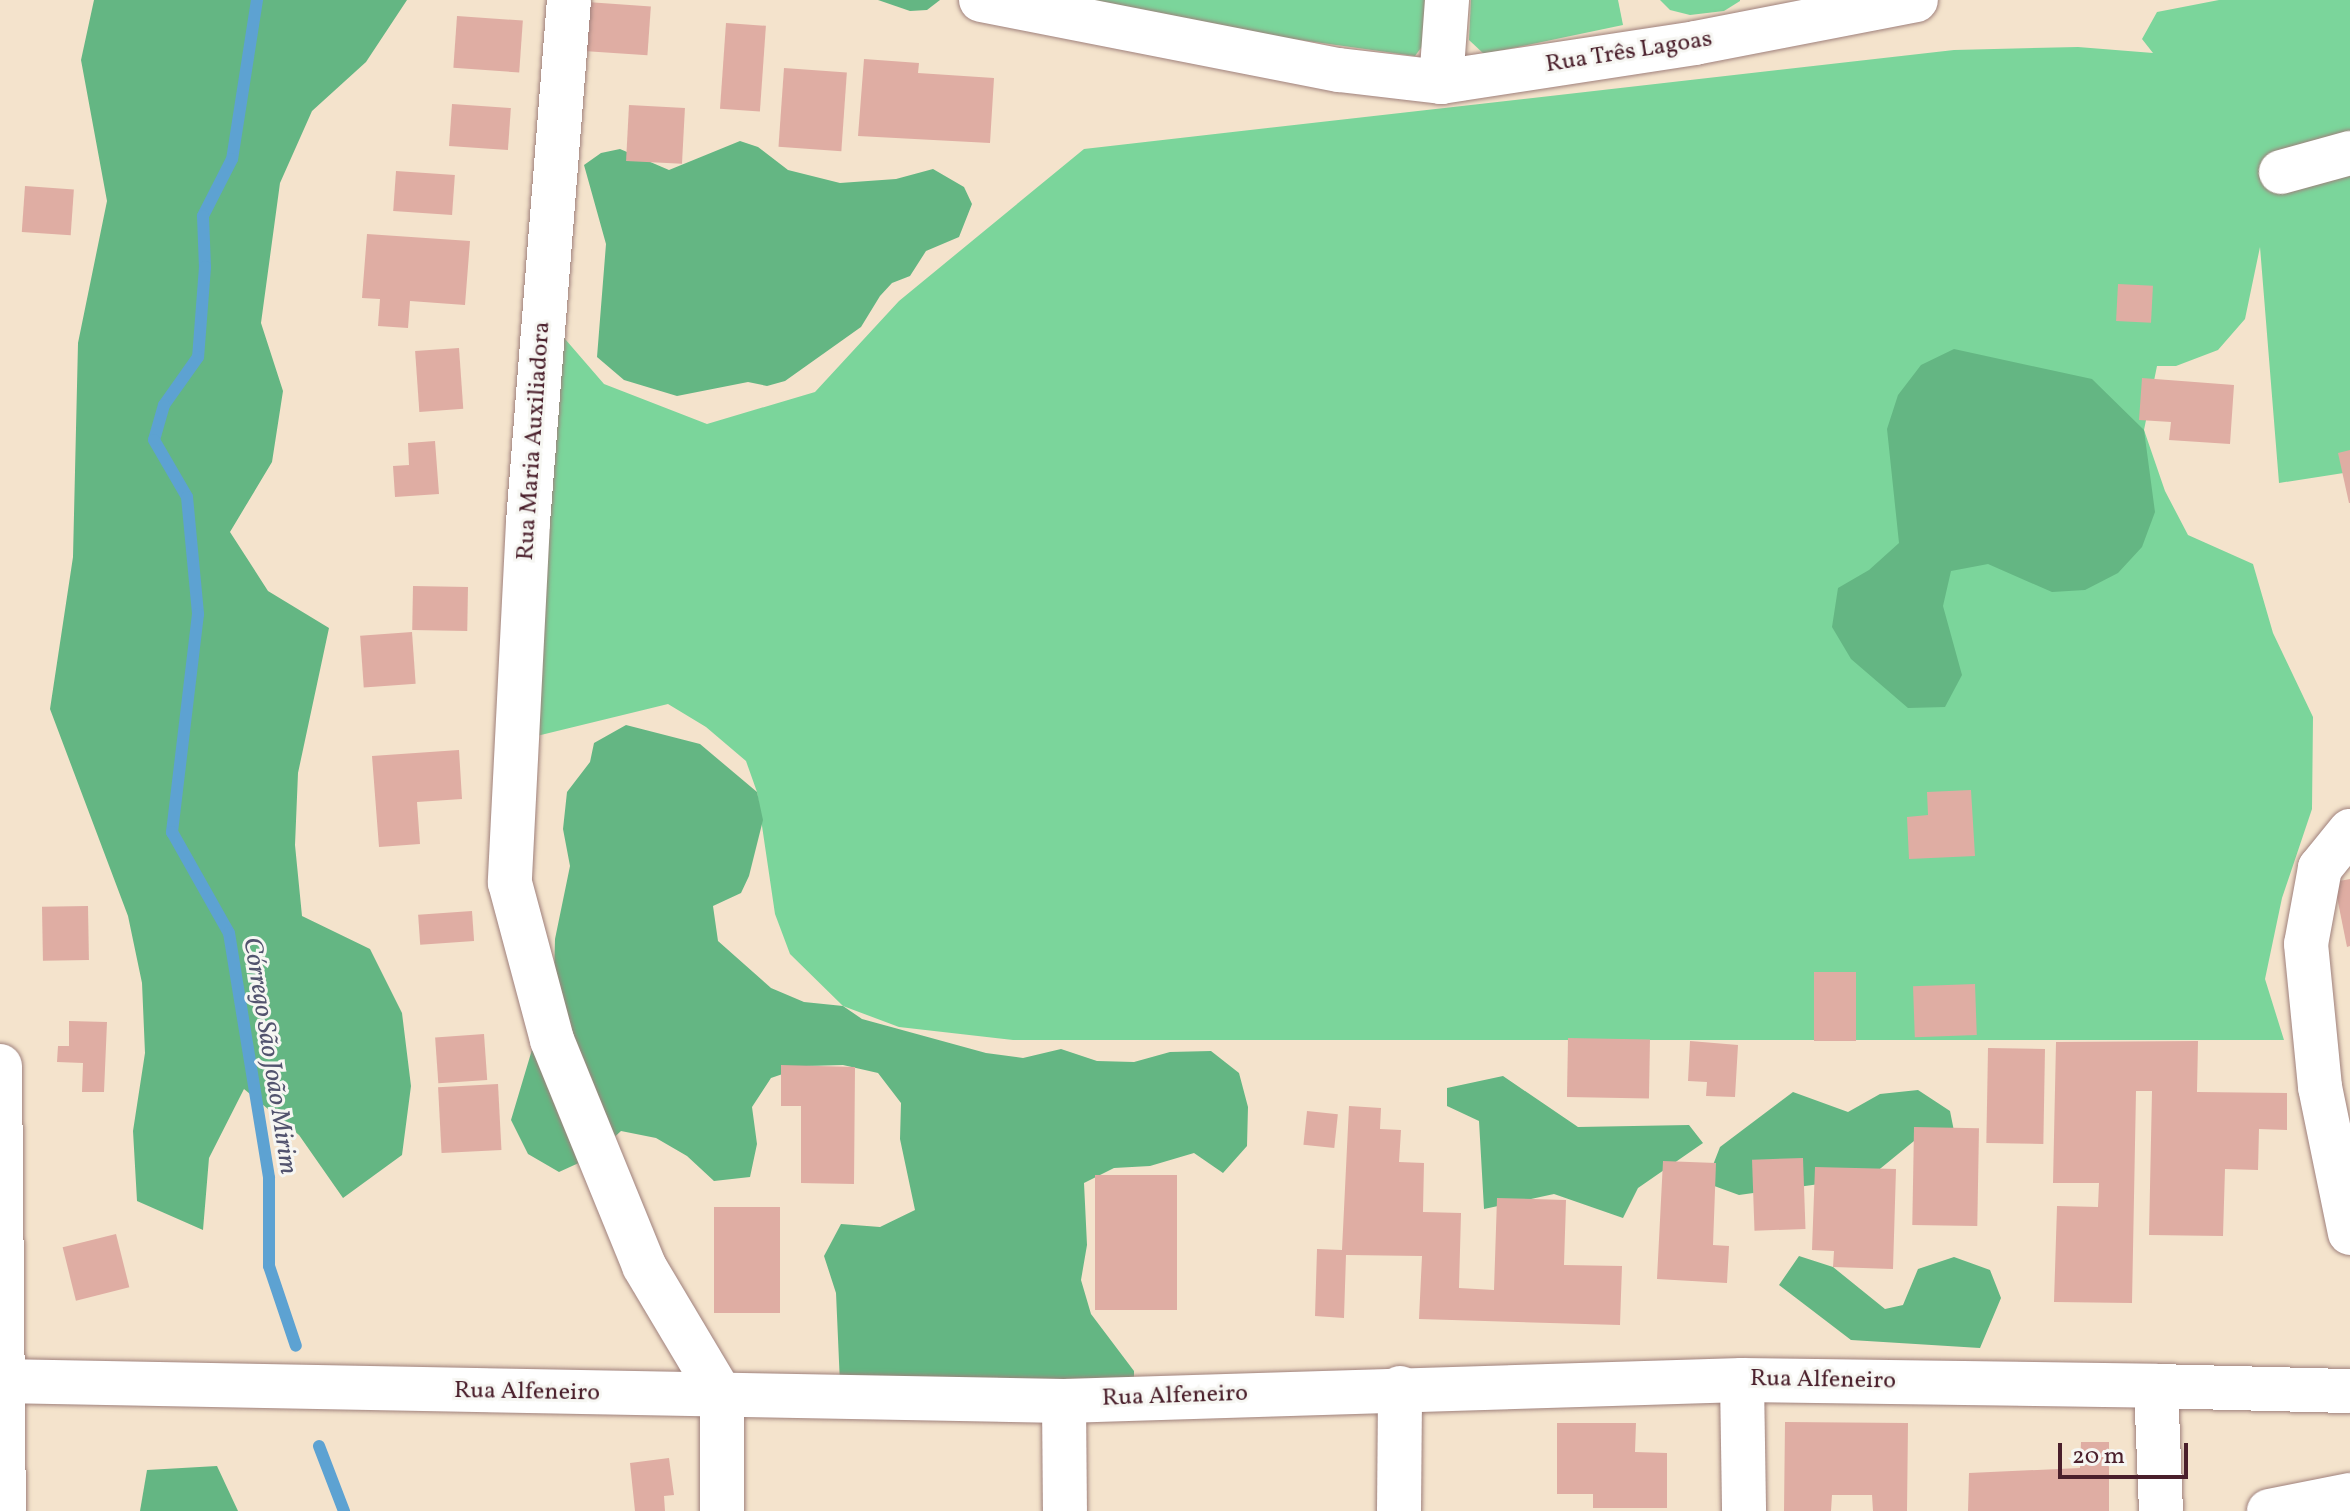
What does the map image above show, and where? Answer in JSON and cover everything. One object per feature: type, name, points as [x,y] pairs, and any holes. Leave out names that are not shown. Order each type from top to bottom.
[{"type":"street","name":"Rua Maria Auxiliadora","points":[[569,0],[528,522],[510,883],[552,1040],[644,1266],[722,1397]]},
{"type":"street","name":"Rua Três Lagoas","points":[[981,0],[1339,70],[1441,82],[1695,43],[1916,0]]},
{"type":"street","points":[[1441,82],[1447,0]]},
{"type":"street","points":[[2281,172],[2350,153]]},
{"type":"street","points":[[2350,831],[2320,868],[2306,944],[2320,1087],[2350,1233]]},
{"type":"street","points":[[0,1066],[4,1511]]},
{"type":"street","points":[[1742,1380],[1744,1511]]},
{"type":"street","name":"Rua Alfeneiro","points":[[2,1381],[722,1397],[1064,1401],[1400,1388],[1742,1380],[2350,1391]]},
{"type":"street","points":[[2156,1386],[2161,1511]]},
{"type":"street","points":[[1399,1511],[1400,1388]]},
{"type":"street","points":[[722,1397],[722,1511]]},
{"type":"street","points":[[1064,1401],[1065,1511]]},
{"type":"street","points":[[2269,1511],[2350,1495]]},
{"type":"green space","points":[[94,0],[407,0],[366,62],[312,111],[280,183],[261,323],[283,391],[272,462],[230,532],[268,591],[329,628],[298,773],[295,845],[302,916],[370,949],[402,1013],[411,1086],[402,1155],[343,1198],[299,1135],[244,1089],[209,1158],[203,1230],[137,1201],[133,1131],[145,1053],[142,983],[128,916],[50,709],[73,557],[78,343],[107,201],[81,60]]},
{"type":"green space","points":[[878,0],[940,0],[927,10],[910,11]]},
{"type":"green space","points":[[1092,0],[1429,0],[1426,41],[1415,56],[1080,9]]},
{"type":"green space","points":[[1471,0],[1618,0],[1623,25],[1484,54],[1469,40]]},
{"type":"green space","points":[[1660,0],[1740,1],[1724,11],[1690,15],[1670,10]]},
{"type":"green space","points":[[2219,0],[2350,0],[2350,472],[2279,483],[2260,247],[2245,319],[2218,350],[2176,366],[2157,366],[2144,430],[2165,491],[2188,535],[2253,564],[2273,633],[2313,717],[2312,809],[2282,898],[2265,979],[2284,1040],[1013,1040],[899,1027],[843,1006],[790,954],[775,914],[757,792],[746,761],[706,727],[668,704],[508,743],[559,332],[604,384],[707,424],[815,392],[899,301],[1084,149],[1954,50],[2078,47],[2153,53],[2142,39],[2157,12]]},
{"type":"green space","points":[[740,141],[758,147],[788,170],[840,183],[896,179],[933,169],[964,187],[972,204],[959,237],[926,251],[910,276],[892,283],[880,296],[861,327],[785,381],[767,386],[748,382],[677,396],[624,380],[597,357],[606,244],[584,165],[601,153],[620,149],[669,170]]},
{"type":"green space","points":[[1954,349],[2092,379],[2144,430],[2155,512],[2142,547],[2118,573],[2085,590],[2052,592],[1988,564],[1951,571],[1943,606],[1962,675],[1945,707],[1908,708],[1851,659],[1832,627],[1838,588],[1869,570],[1899,543],[1887,429],[1898,395],[1921,365]]},
{"type":"green space","points":[[626,725],[700,744],[757,792],[763,820],[749,876],[741,893],[713,906],[718,941],[771,988],[804,1002],[843,1006],[862,1019],[986,1053],[1023,1058],[1061,1049],[1097,1061],[1134,1062],[1170,1052],[1211,1051],[1239,1073],[1248,1107],[1247,1146],[1223,1173],[1194,1153],[1150,1166],[1114,1168],[1084,1183],[1087,1245],[1081,1280],[1091,1314],[1134,1371],[1134,1406],[841,1407],[836,1293],[824,1256],[841,1224],[880,1227],[915,1210],[900,1139],[901,1103],[878,1073],[843,1065],[806,1066],[771,1078],[752,1107],[757,1144],[750,1177],[714,1181],[687,1156],[656,1138],[621,1131],[594,1156],[559,1172],[528,1154],[511,1120],[554,976],[555,939],[570,866],[563,829],[567,792],[590,762],[594,743]]},
{"type":"green space","points":[[1503,1076],[1578,1127],[1689,1125],[1703,1143],[1638,1188],[1623,1218],[1554,1194],[1484,1209],[1479,1121],[1447,1106],[1447,1088]]},
{"type":"green space","points":[[1918,1090],[1950,1111],[1954,1131],[1914,1141],[1870,1177],[1739,1195],[1706,1183],[1720,1147],[1793,1092],[1848,1112],[1880,1094]]},
{"type":"green space","points":[[1799,1256],[1833,1267],[1885,1309],[1903,1305],[1918,1269],[1954,1257],[1990,1270],[2001,1298],[1980,1348],[1851,1340],[1779,1285]]},
{"type":"green space","points":[[217,1466],[238,1511],[140,1511],[147,1470]]},
{"type":"building","points":[[587,2],[651,6],[647,55],[584,51]]},
{"type":"building","points":[[457,16],[523,21],[519,72],[453,68]]},
{"type":"building","points":[[726,23],[766,26],[760,112],[720,109]]},
{"type":"building","points":[[864,59],[919,63],[918,73],[994,78],[990,143],[858,136]]},
{"type":"building","points":[[784,68],[847,72],[841,151],[778,147]]},
{"type":"building","points":[[452,104],[511,108],[508,150],[449,146]]},
{"type":"building","points":[[629,105],[685,108],[682,164],[626,161]]},
{"type":"building","points":[[396,171],[455,175],[452,215],[393,211]]},
{"type":"building","points":[[25,186],[74,189],[71,235],[22,232]]},
{"type":"building","points":[[367,234],[470,241],[465,305],[410,301],[408,328],[378,326],[380,299],[362,298]]},
{"type":"building","points":[[2118,284],[2153,286],[2151,323],[2116,321]]},
{"type":"building","points":[[459,348],[463,409],[419,412],[415,351]]},
{"type":"building","points":[[2142,378],[2234,385],[2230,444],[2169,440],[2171,422],[2139,420]]},
{"type":"building","points":[[435,441],[439,494],[395,497],[393,466],[409,465],[408,443]]},
{"type":"building","points":[[2350,450],[2350,503],[2349,503],[2338,453]]},
{"type":"building","points":[[413,586],[468,587],[467,631],[412,630]]},
{"type":"building","points":[[412,632],[416,684],[364,688],[360,636]]},
{"type":"building","points":[[459,750],[462,799],[417,802],[420,844],[379,847],[372,756]]},
{"type":"building","points":[[1971,790],[1975,856],[1909,859],[1907,817],[1928,815],[1927,792]]},
{"type":"building","points":[[2350,879],[2350,946],[2347,947],[2334,882]]},
{"type":"building","points":[[88,906],[89,960],[43,961],[42,907]]},
{"type":"building","points":[[472,911],[474,941],[420,945],[418,915]]},
{"type":"building","points":[[1814,972],[1856,972],[1856,1041],[1814,1041]]},
{"type":"building","points":[[1975,984],[1977,1035],[1915,1037],[1913,986]]},
{"type":"building","points":[[69,1021],[107,1022],[104,1092],[82,1092],[83,1063],[57,1062],[58,1046],[69,1046]]},
{"type":"building","points":[[484,1034],[487,1080],[438,1083],[435,1037]]},
{"type":"building","points":[[1568,1038],[1650,1039],[1649,1098],[1567,1097]]},
{"type":"building","points":[[1690,1041],[1738,1045],[1735,1097],[1706,1096],[1707,1082],[1688,1081]]},
{"type":"building","points":[[2198,1041],[2197,1092],[2287,1093],[2287,1130],[2259,1129],[2258,1170],[2225,1169],[2223,1236],[2149,1235],[2152,1091],[2136,1091],[2132,1303],[2054,1302],[2057,1206],[2098,1207],[2099,1183],[2053,1183],[2056,1042]]},
{"type":"building","points":[[1988,1048],[2045,1049],[2043,1144],[1986,1143]]},
{"type":"building","points":[[781,1065],[855,1067],[854,1184],[801,1183],[801,1106],[781,1106]]},
{"type":"building","points":[[498,1084],[501,1150],[442,1153],[438,1087]]},
{"type":"building","points":[[1349,1106],[1381,1108],[1380,1129],[1401,1130],[1399,1162],[1424,1163],[1423,1212],[1461,1213],[1459,1288],[1494,1290],[1497,1198],[1566,1200],[1564,1265],[1622,1266],[1620,1325],[1419,1319],[1422,1256],[1346,1255],[1344,1318],[1315,1316],[1317,1249],[1342,1250]]},
{"type":"building","points":[[1307,1111],[1338,1114],[1334,1148],[1303,1145]]},
{"type":"building","points":[[1914,1127],[1979,1128],[1977,1226],[1912,1225]]},
{"type":"building","points":[[1803,1158],[1805,1229],[1755,1231],[1752,1160]]},
{"type":"building","points":[[1663,1161],[1716,1163],[1713,1245],[1729,1246],[1727,1283],[1657,1279]]},
{"type":"building","points":[[1815,1167],[1896,1169],[1893,1269],[1833,1267],[1834,1251],[1812,1250]]},
{"type":"building","points":[[1095,1175],[1177,1175],[1177,1310],[1095,1310]]},
{"type":"building","points":[[714,1207],[780,1207],[780,1313],[714,1313]]},
{"type":"building","points":[[116,1234],[129,1287],[76,1301],[63,1247]]},
{"type":"building","points":[[1785,1422],[1908,1423],[1907,1511],[1873,1511],[1872,1495],[1832,1495],[1831,1511],[1784,1511]]},
{"type":"building","points":[[1557,1423],[1636,1423],[1635,1452],[1667,1453],[1667,1508],[1593,1508],[1593,1494],[1557,1494]]},
{"type":"building","points":[[2081,1442],[2109,1442],[2109,1511],[1968,1511],[1969,1473],[2080,1468]]},
{"type":"building","points":[[669,1458],[674,1495],[664,1496],[665,1511],[635,1511],[630,1463]]},
{"type":"waterway","name":"Córrego São João Mirim","points":[[257,0],[232,159],[203,216],[205,267],[198,357],[164,405],[154,440],[187,497],[198,614],[172,832],[229,933],[269,1178],[269,1266],[296,1346]]},
{"type":"waterway","name":"Córrego São João Mirim","points":[[319,1446],[344,1511]]}]
